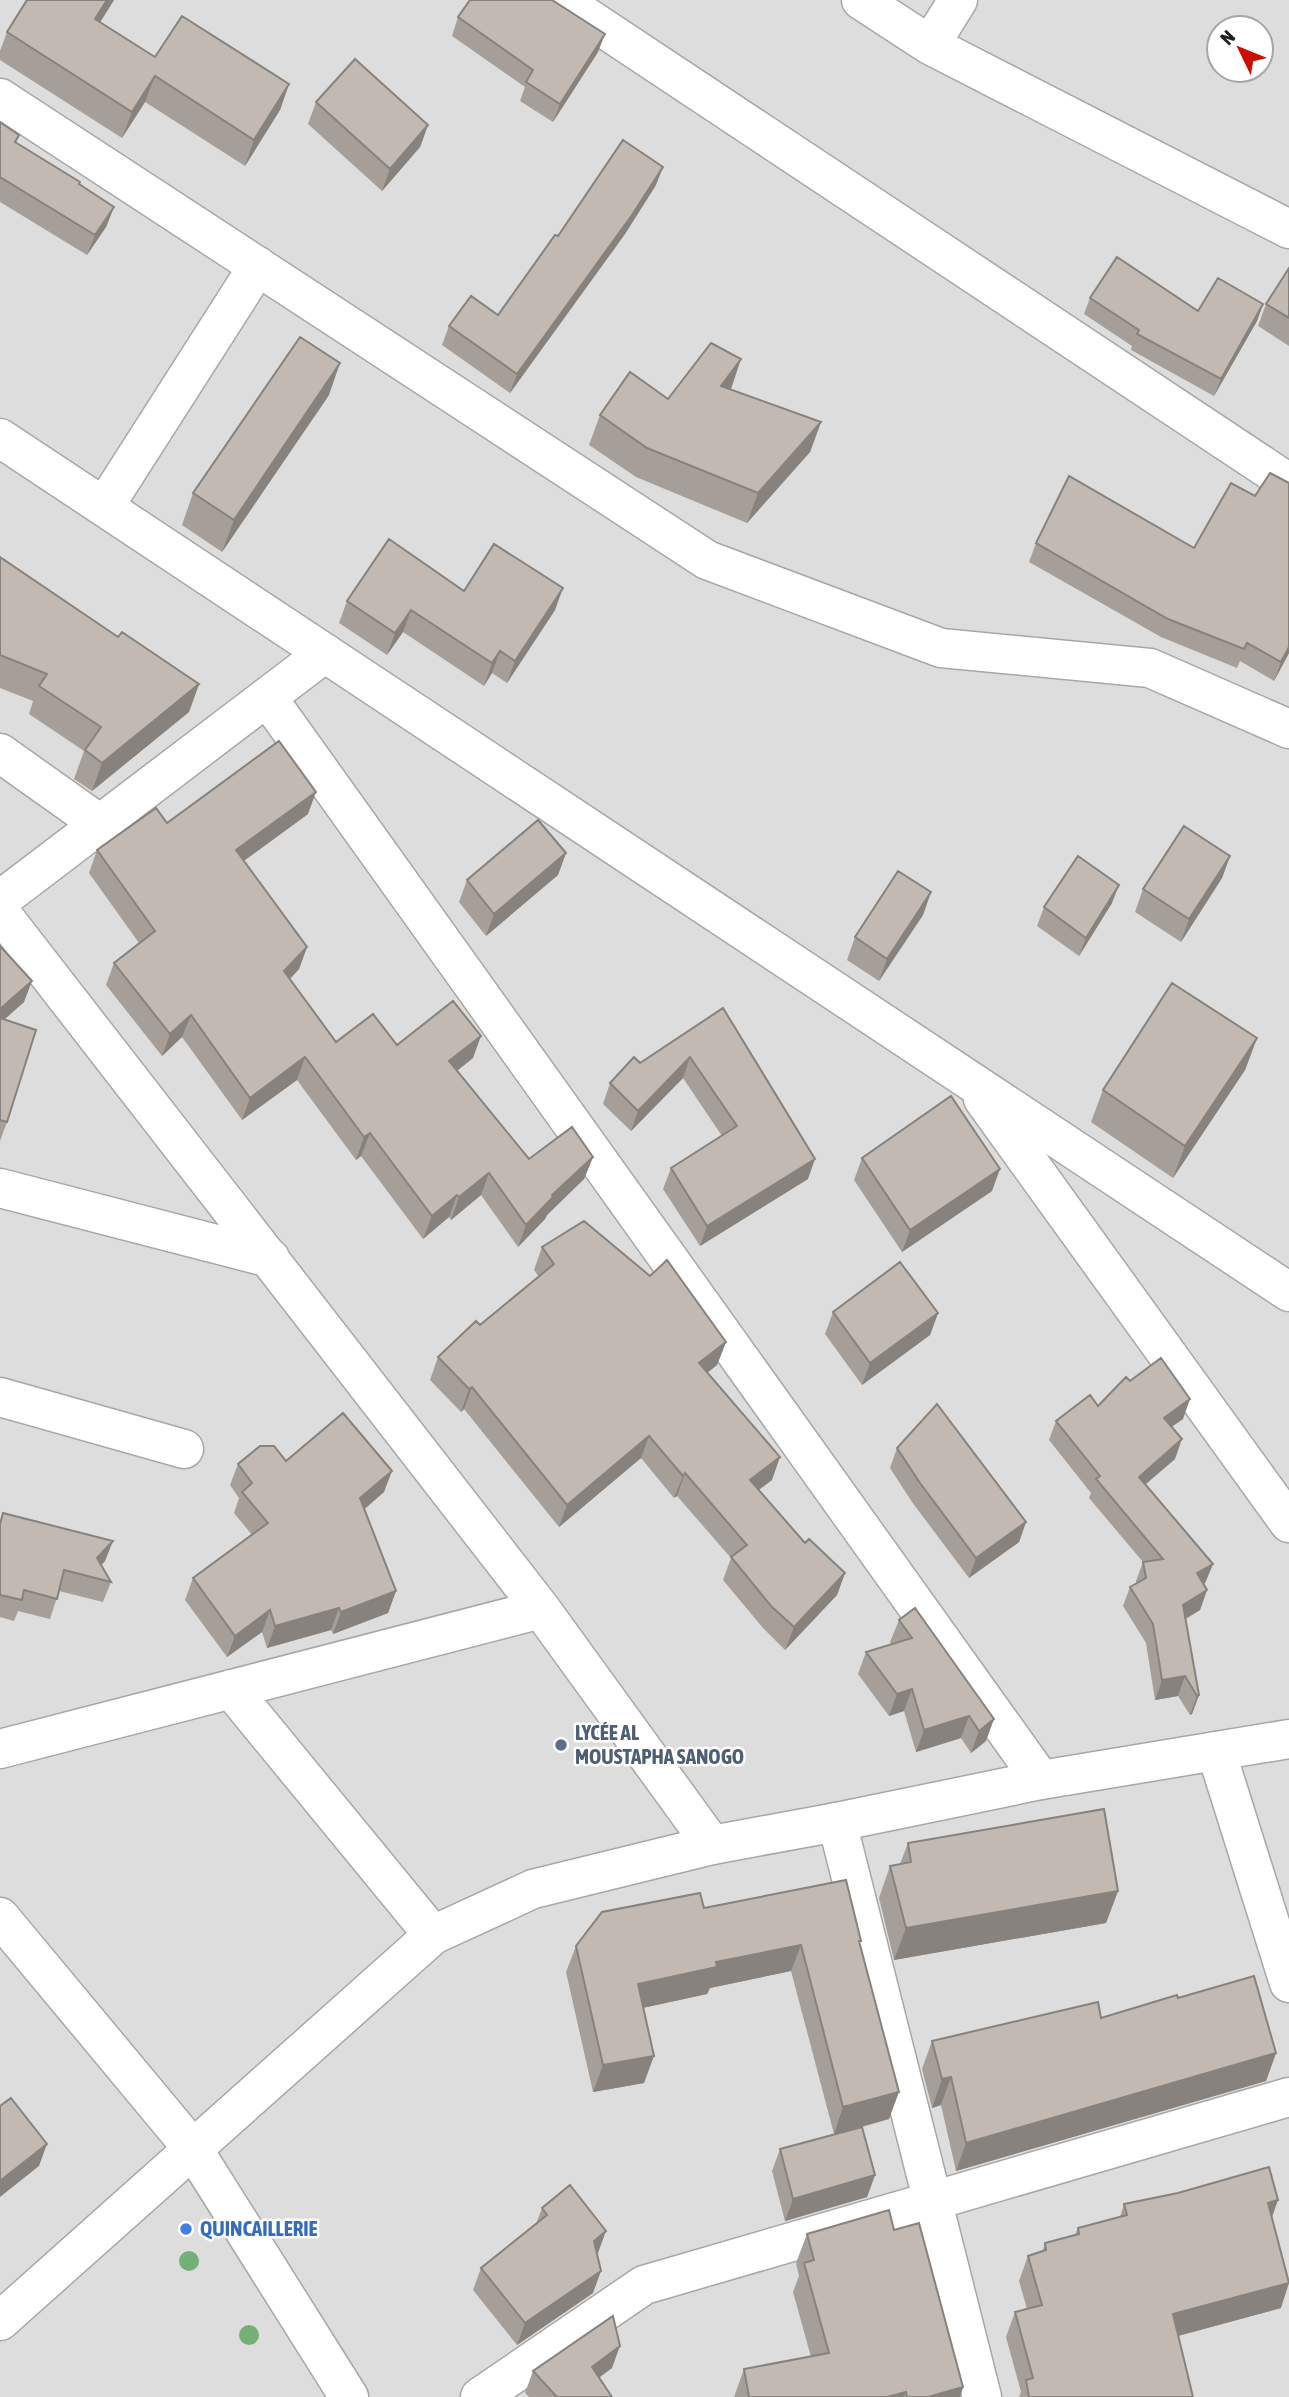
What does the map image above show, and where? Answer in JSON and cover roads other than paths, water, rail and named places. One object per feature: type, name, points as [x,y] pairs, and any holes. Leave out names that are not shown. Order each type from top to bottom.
[{"type":"street","points":[[561,0],[1289,483]]},
{"type":"street","points":[[861,0],[930,46],[1289,229]]},
{"type":"street","points":[[930,46],[958,0]]},
{"type":"street","points":[[0,98],[707,560],[942,648],[1150,668],[1288,726]]},
{"type":"street","points":[[104,507],[258,266]]},
{"type":"street","points":[[0,438],[1289,1292]]},
{"type":"street","points":[[0,900],[325,653]]},
{"type":"street","points":[[267,698],[1041,1780]]},
{"type":"street","points":[[0,753],[100,824]]},
{"type":"street","points":[[0,912],[541,1609],[712,1844]]},
{"type":"street","points":[[969,1079],[1289,1523]]},
{"type":"street","points":[[0,1188],[270,1258]]},
{"type":"street","points":[[0,1397],[184,1449]]},
{"type":"street","points":[[0,1749],[541,1609]]},
{"type":"street","points":[[231,1689],[433,1935]]},
{"type":"street","points":[[0,2321],[433,1935],[533,1889],[712,1844],[837,1822],[1041,1780],[1289,1739]]},
{"type":"street","points":[[1216,1751],[1289,1983]]},
{"type":"street","points":[[837,1822],[982,2397]]},
{"type":"street","points":[[0,1917],[13,1957],[193,2149],[349,2397]]},
{"type":"street","points":[[480,2397],[644,2285],[1289,2097]]},
{"type":"place","name":"LYCÉE AL MOUSTAPHA SANOGO","points":[[561,1745]]},
{"type":"place","name":"QUINCAILLERIE","points":[[186,2229]]}]
